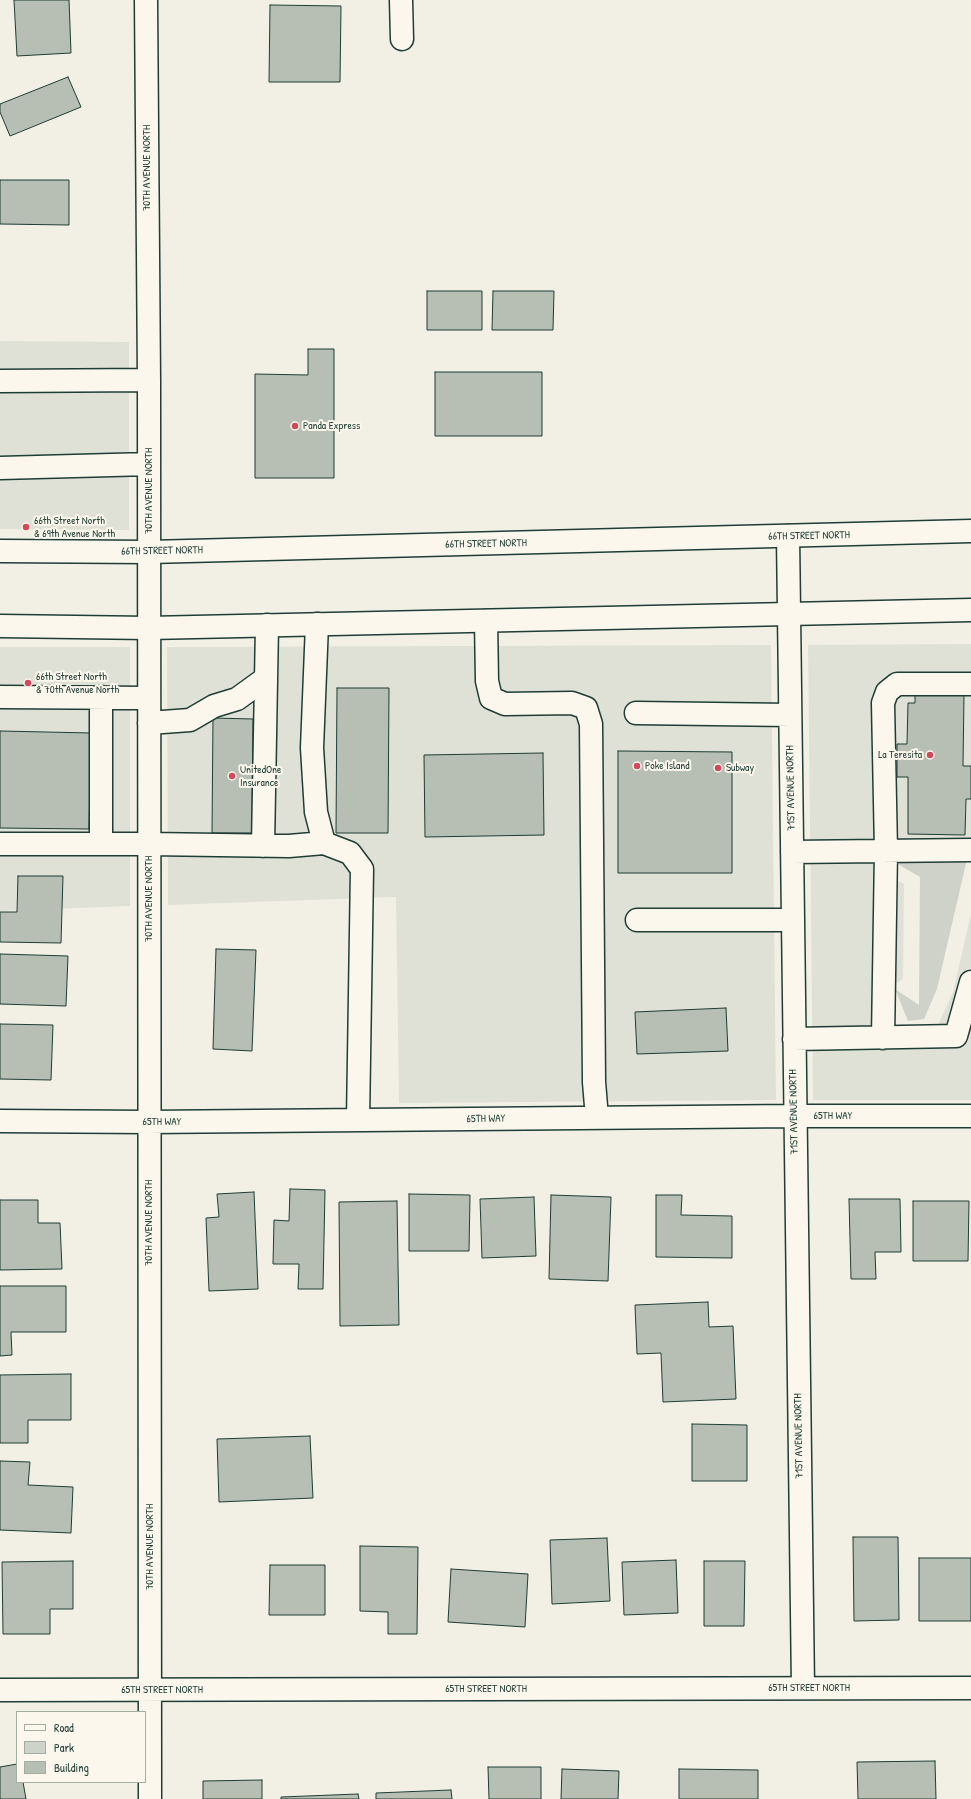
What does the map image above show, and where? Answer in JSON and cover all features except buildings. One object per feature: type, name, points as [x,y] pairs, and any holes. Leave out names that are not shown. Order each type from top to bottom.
[{"type":"street","name":"70TH AVENUE NORTH","points":[[146,0],[149,380],[150,1799]]},
{"type":"street","points":[[401,0],[402,39]]},
{"type":"street","points":[[0,382],[149,380]]},
{"type":"street","points":[[0,468],[149,464]]},
{"type":"street","name":"66TH STREET NORTH","points":[[0,551],[149,552],[971,531]]},
{"type":"street","name":"71ST AVENUE NORTH","points":[[788,536],[794,1116],[803,1688]]},
{"type":"street","points":[[0,626],[149,628],[971,610]]},
{"type":"street","points":[[486,620],[487,681],[492,698],[505,704],[572,703],[586,708],[591,724],[594,1082],[597,1118]]},
{"type":"street","points":[[317,624],[312,748],[316,812],[324,843]]},
{"type":"street","points":[[263,846],[267,625]]},
{"type":"street","points":[[149,723],[190,720],[214,706],[237,699],[266,678]]},
{"type":"street","points":[[884,1038],[886,851],[884,703],[887,692],[897,684],[971,684]]},
{"type":"street","points":[[0,697],[149,698]]},
{"type":"street","points":[[101,697],[101,844]]},
{"type":"street","points":[[636,713],[790,714]]},
{"type":"street","points":[[0,844],[289,846],[324,843],[350,853],[362,869],[358,1120]]},
{"type":"street","points":[[792,852],[971,850]]},
{"type":"street","points":[[637,920],[792,920]]},
{"type":"street","points":[[794,1039],[956,1036],[971,982]]},
{"type":"street","name":"65TH WAY","points":[[0,1122],[971,1116]]},
{"type":"street","name":"65TH STREET NORTH","points":[[0,1690],[971,1688]]},
{"type":"shaded area","points":[[0,341],[129,342],[129,530],[0,529]]},
{"type":"shaded area","points":[[971,644],[971,850],[895,849],[887,875],[904,884],[903,979],[880,994],[892,1025],[909,1034],[925,1034],[938,1025],[953,992],[971,914],[971,1100],[813,1100],[808,645]]},
{"type":"shaded area","points":[[771,645],[776,1100],[399,1103],[396,897],[168,905],[167,647]]},
{"type":"shaded area","points":[[0,647],[130,647],[130,906],[0,911]]},
{"type":"green space","points":[[967,859],[937,989],[924,1019],[908,1021],[895,989],[919,1005],[920,877],[896,863]]},
{"type":"place","name":"Panda Express","points":[[295,426]]},
{"type":"place","name":"66th Street North & 69th Avenue North","points":[[26,527]]},
{"type":"place","name":"66th Street North & 70th Avenue North","points":[[28,683]]},
{"type":"place","name":"La Teresita","points":[[930,755]]},
{"type":"place","name":"Poke Island","points":[[637,766]]},
{"type":"place","name":"Subway","points":[[718,768]]},
{"type":"place","name":"UnitedOne Insurance","points":[[232,776]]}]
